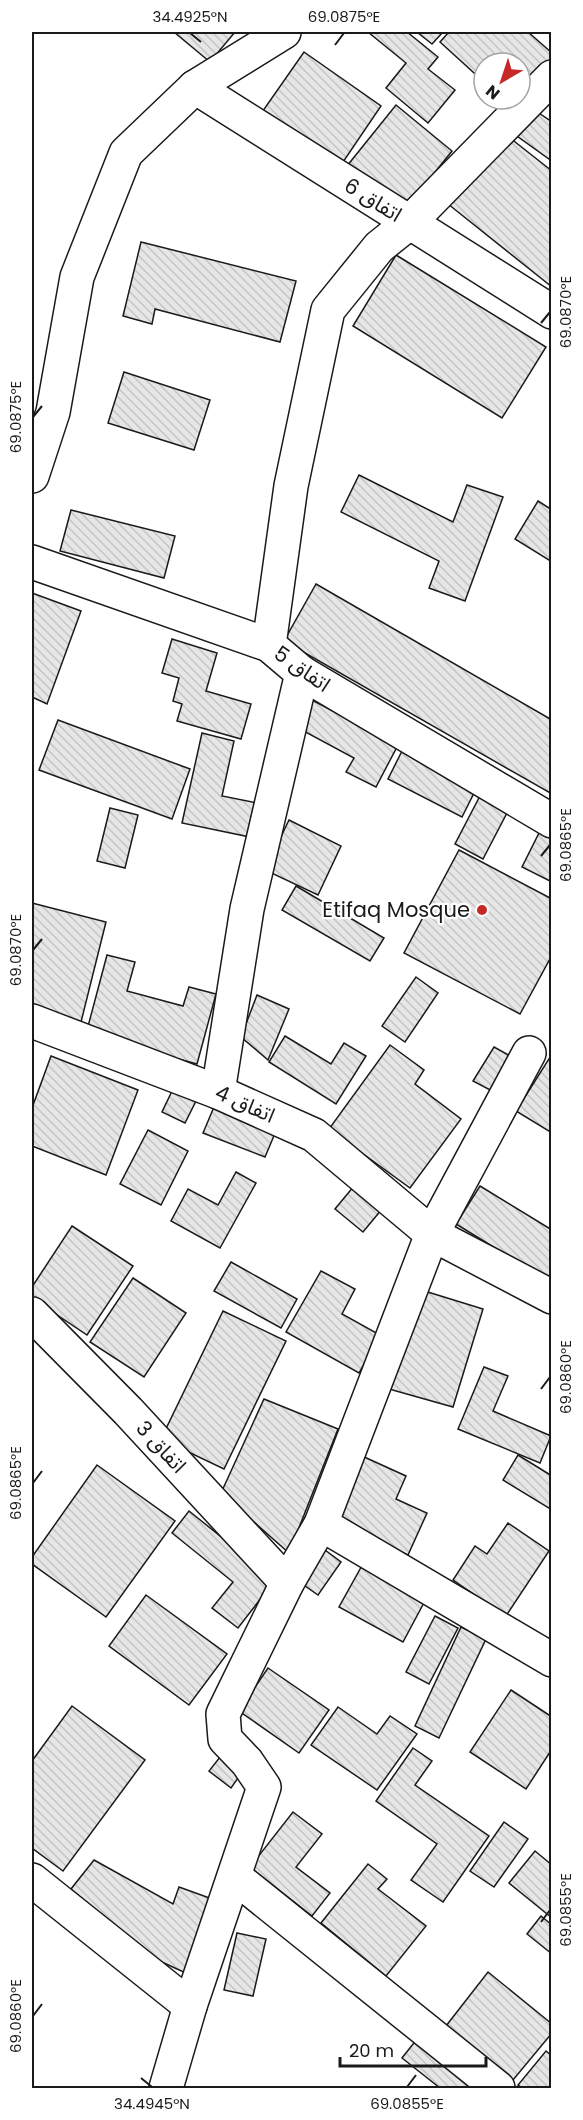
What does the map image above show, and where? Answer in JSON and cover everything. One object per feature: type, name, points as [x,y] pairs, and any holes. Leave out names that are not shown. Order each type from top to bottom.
[{"type":"street","points":[[32,476],[39,429],[53,412],[77,277],[126,153],[195,87],[284,32]]},
{"type":"street","points":[[269,645],[291,486],[328,310],[379,247],[409,223],[552,77]]},
{"type":"street","name":"اتفاق 6","points":[[195,87],[552,312]]},
{"type":"street","name":"اتفاق 5","points":[[32,562],[269,645],[302,673],[552,821]]},
{"type":"street","points":[[218,1092],[247,909],[302,673]]},
{"type":"street","name":"اتفاق 4","points":[[32,1021],[218,1092],[314,1135],[432,1233],[552,1297]]},
{"type":"street","points":[[166,2088],[190,2006],[264,1787],[247,1762],[225,1739],[223,1714],[287,1583],[321,1524],[432,1233],[530,1053]]},
{"type":"street","name":"اتفاق 3","points":[[32,1314],[128,1411],[287,1583]]},
{"type":"street","points":[[321,1524],[552,1660]]},
{"type":"street","points":[[235,1877],[498,2088]]},
{"type":"street","points":[[32,1880],[190,2006]]},
{"type":"building","points":[[174,32],[235,32],[210,62]]},
{"type":"building","points":[[368,32],[407,32],[438,57],[428,69],[455,90],[428,123],[386,88],[406,63]]},
{"type":"building","points":[[417,32],[443,32],[432,44]]},
{"type":"building","points":[[449,32],[528,32],[552,53],[552,57],[532,79],[532,51],[472,51],[472,71],[440,42]]},
{"type":"building","points":[[304,52],[381,106],[339,168],[260,115]]},
{"type":"building","points":[[396,105],[452,151],[403,212],[347,166]]},
{"type":"building","points":[[532,108],[552,122],[552,156],[549,159],[510,131],[523,111],[532,111]]},
{"type":"building","points":[[505,134],[552,171],[552,287],[448,204]]},
{"type":"building","points":[[141,242],[296,281],[280,342],[155,309],[152,324],[123,316]]},
{"type":"building","points":[[396,255],[546,347],[502,418],[353,326]]},
{"type":"building","points":[[124,372],[210,400],[194,450],[108,423]]},
{"type":"building","points":[[359,475],[453,522],[467,485],[503,497],[465,601],[429,588],[439,561],[341,512]]},
{"type":"building","points":[[538,501],[552,510],[552,562],[515,539]]},
{"type":"building","points":[[71,510],[175,536],[164,578],[60,551]]},
{"type":"building","points":[[316,584],[552,720],[552,794],[284,641]]},
{"type":"building","points":[[32,593],[81,611],[47,704],[32,697]]},
{"type":"building","points":[[172,639],[217,653],[206,691],[251,704],[241,739],[177,721],[182,704],[173,701],[179,678],[162,673]]},
{"type":"building","points":[[312,700],[398,745],[376,787],[346,772],[354,758],[298,728]]},
{"type":"building","points":[[58,720],[190,769],[172,819],[39,770]]},
{"type":"building","points":[[202,733],[234,741],[222,796],[257,803],[250,837],[182,823]]},
{"type":"building","points":[[402,751],[476,789],[462,817],[388,779]]},
{"type":"building","points":[[481,794],[509,809],[483,859],[455,844]]},
{"type":"building","points":[[110,808],[138,815],[125,868],[97,861]]},
{"type":"building","points":[[289,820],[341,846],[318,895],[265,870]]},
{"type":"building","points":[[542,827],[552,832],[552,882],[522,867]]},
{"type":"building","points":[[459,850],[552,899],[552,955],[520,1014],[404,953]]},
{"type":"building","points":[[296,886],[384,938],[370,961],[282,910]]},
{"type":"building","points":[[32,903],[106,922],[81,1022],[32,1010]]},
{"type":"building","points":[[107,955],[135,962],[127,991],[183,1006],[189,987],[216,994],[197,1064],[86,1034]]},
{"type":"building","points":[[416,977],[438,993],[405,1042],[382,1026]]},
{"type":"building","points":[[257,995],[289,1009],[268,1060],[241,1037]]},
{"type":"building","points":[[285,1036],[331,1064],[344,1043],[366,1056],[336,1104],[269,1062]]},
{"type":"building","points":[[390,1045],[424,1070],[415,1084],[461,1119],[410,1188],[329,1129]]},
{"type":"building","points":[[494,1047],[512,1057],[492,1091],[473,1081]]},
{"type":"building","points":[[552,1054],[552,1133],[516,1111]]},
{"type":"building","points":[[51,1056],[138,1090],[106,1175],[32,1146],[32,1108]]},
{"type":"building","points":[[173,1089],[196,1101],[185,1123],[162,1112]]},
{"type":"building","points":[[214,1107],[276,1131],[265,1157],[203,1133]]},
{"type":"building","points":[[148,1130],[188,1151],[161,1205],[120,1184]]},
{"type":"building","points":[[236,1172],[256,1183],[220,1248],[171,1221],[188,1189],[218,1205]]},
{"type":"building","points":[[354,1186],[382,1209],[363,1232],[335,1209]]},
{"type":"building","points":[[480,1186],[552,1230],[552,1283],[456,1224]]},
{"type":"building","points":[[72,1226],[133,1266],[87,1335],[32,1298],[32,1287]]},
{"type":"building","points":[[231,1262],[297,1299],[281,1328],[214,1291]]},
{"type":"building","points":[[321,1271],[355,1289],[342,1314],[380,1335],[359,1373],[286,1332]]},
{"type":"building","points":[[133,1278],[186,1313],[144,1377],[90,1342]]},
{"type":"building","points":[[418,1289],[483,1309],[453,1407],[389,1389]]},
{"type":"building","points":[[223,1311],[286,1341],[224,1469],[161,1439]]},
{"type":"building","points":[[484,1367],[508,1376],[493,1411],[551,1436],[540,1463],[458,1429]]},
{"type":"building","points":[[264,1399],[338,1429],[289,1553],[221,1493]]},
{"type":"building","points":[[518,1455],[552,1476],[552,1510],[503,1480]]},
{"type":"building","points":[[362,1456],[406,1476],[396,1499],[427,1513],[408,1555],[333,1522]]},
{"type":"building","points":[[97,1465],[175,1521],[106,1617],[32,1564],[32,1557]]},
{"type":"building","points":[[189,1511],[275,1580],[238,1628],[212,1608],[233,1582],[172,1533]]},
{"type":"building","points":[[508,1523],[549,1551],[506,1616],[453,1580],[475,1546],[487,1554]]},
{"type":"building","points":[[321,1547],[341,1562],[318,1595],[298,1581]]},
{"type":"building","points":[[364,1562],[427,1597],[403,1642],[339,1607]]},
{"type":"building","points":[[146,1595],[227,1654],[189,1705],[109,1646]]},
{"type":"building","points":[[435,1616],[458,1628],[429,1684],[406,1672]]},
{"type":"building","points":[[461,1627],[486,1639],[439,1738],[415,1726]]},
{"type":"building","points":[[268,1668],[329,1710],[299,1753],[239,1711]]},
{"type":"building","points":[[511,1690],[552,1717],[552,1749],[526,1789],[470,1752]]},
{"type":"building","points":[[72,1706],[145,1760],[63,1871],[32,1848],[32,1761]]},
{"type":"building","points":[[338,1707],[377,1734],[390,1716],[417,1734],[377,1790],[311,1745]]},
{"type":"building","points":[[413,1748],[432,1761],[415,1785],[489,1836],[443,1902],[411,1880],[437,1844],[376,1801]]},
{"type":"building","points":[[224,1752],[245,1768],[231,1788],[209,1771]]},
{"type":"building","points":[[293,1812],[322,1834],[296,1867],[330,1893],[312,1916],[250,1867]]},
{"type":"building","points":[[504,1822],[528,1839],[494,1887],[470,1871]]},
{"type":"building","points":[[535,1851],[552,1865],[552,1918],[509,1883]]},
{"type":"building","points":[[94,1860],[173,1904],[179,1887],[215,1900],[188,1974],[153,1958],[71,1889]]},
{"type":"building","points":[[368,1864],[387,1879],[378,1889],[426,1926],[386,1976],[321,1923]]},
{"type":"building","points":[[541,1916],[552,1925],[552,1954],[527,1934]]},
{"type":"building","points":[[237,1933],[266,1939],[253,1996],[224,1990]]},
{"type":"building","points":[[488,1972],[552,2024],[552,2033],[513,2080],[446,2026]]},
{"type":"building","points":[[421,2034],[480,2088],[440,2088],[402,2058]]},
{"type":"building","points":[[546,2051],[552,2056],[552,2088],[522,2088],[518,2085]]},
{"type":"place","name":"Etifaq Mosque","points":[[482,910]]}]
